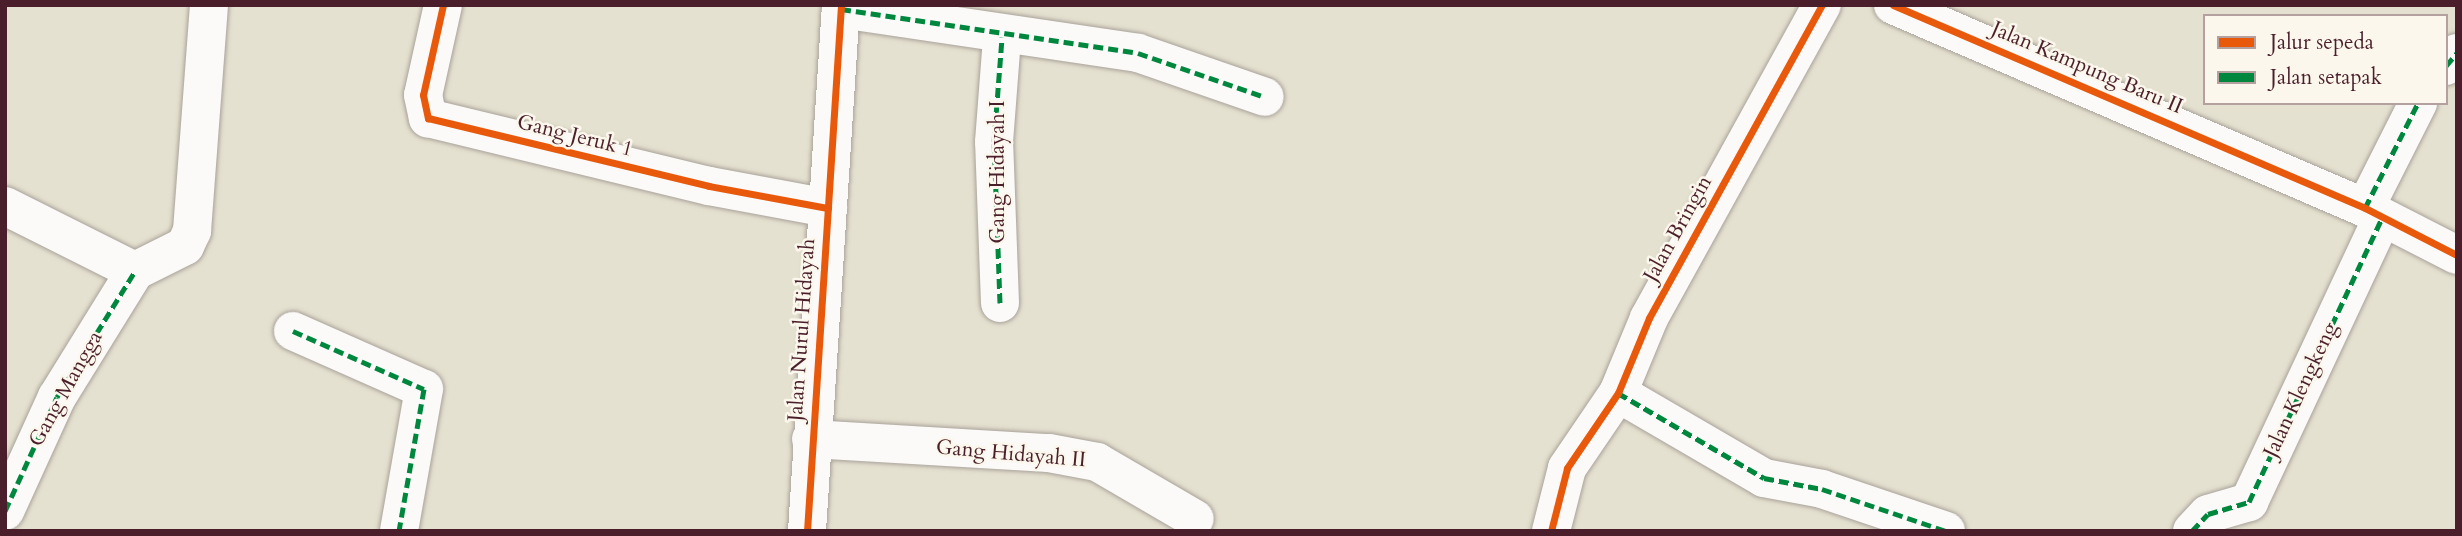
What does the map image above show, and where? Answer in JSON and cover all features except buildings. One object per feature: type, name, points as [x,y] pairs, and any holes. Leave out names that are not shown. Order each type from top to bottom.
[{"type":"street","points":[[5,206],[135,271],[185,246],[192,231],[202,59],[209,5]]},
{"type":"street","name":"Gang Jeruk 1","points":[[443,5],[423,95],[428,118],[709,186],[828,208]]},
{"type":"street","name":"Jalan Bringin","points":[[1550,531],[1567,468],[1618,393],[1649,318],[1822,5]]},
{"type":"street","name":"Jalan Kampung Baru II","points":[[1893,5],[2374,213],[2457,255]]},
{"type":"street","points":[[841,7],[1002,37],[1138,53],[1265,97]]},
{"type":"street","name":"Jalan Nurul Hidayah","points":[[807,531],[841,7]]},
{"type":"street","name":"Gang Hidayah I","points":[[1000,303],[994,142],[1002,37]]},
{"type":"street","name":"Jalan Klengkeng","points":[[2192,531],[2208,514],[2249,502],[2374,213],[2417,105]]},
{"type":"street","name":"Gang Mangga","points":[[5,512],[57,397],[135,271]]},
{"type":"street","points":[[293,331],[424,389],[399,531]]},
{"type":"street","points":[[1618,393],[1764,478],[1822,489],[1946,531]]},
{"type":"street","name":"Gang Hidayah II","points":[[811,439],[1049,453],[1097,462],[1195,519]]},
{"type":"marked path","points":[[841,9],[1138,53],[1265,97]]},
{"type":"marked path","points":[[1000,303],[994,142],[1002,37]]},
{"type":"marked path","points":[[2448,64],[2457,53]]},
{"type":"marked path","points":[[2365,208],[2417,105]]},
{"type":"marked path","points":[[2192,531],[2208,514],[2249,502],[2382,218]]},
{"type":"marked path","points":[[5,511],[57,397],[135,271]]},
{"type":"marked path","points":[[293,331],[424,389],[399,531]]},
{"type":"marked path","points":[[1618,393],[1764,478],[1822,489],[1946,531]]},
{"type":"cycle path","points":[[443,5],[423,95],[428,118],[709,186],[828,208]]},
{"type":"cycle path","points":[[807,531],[841,5]]},
{"type":"cycle path","points":[[1551,531],[1567,468],[1618,393],[1649,318],[1822,5]]},
{"type":"cycle path","points":[[1893,5],[2365,208],[2457,255]]}]
